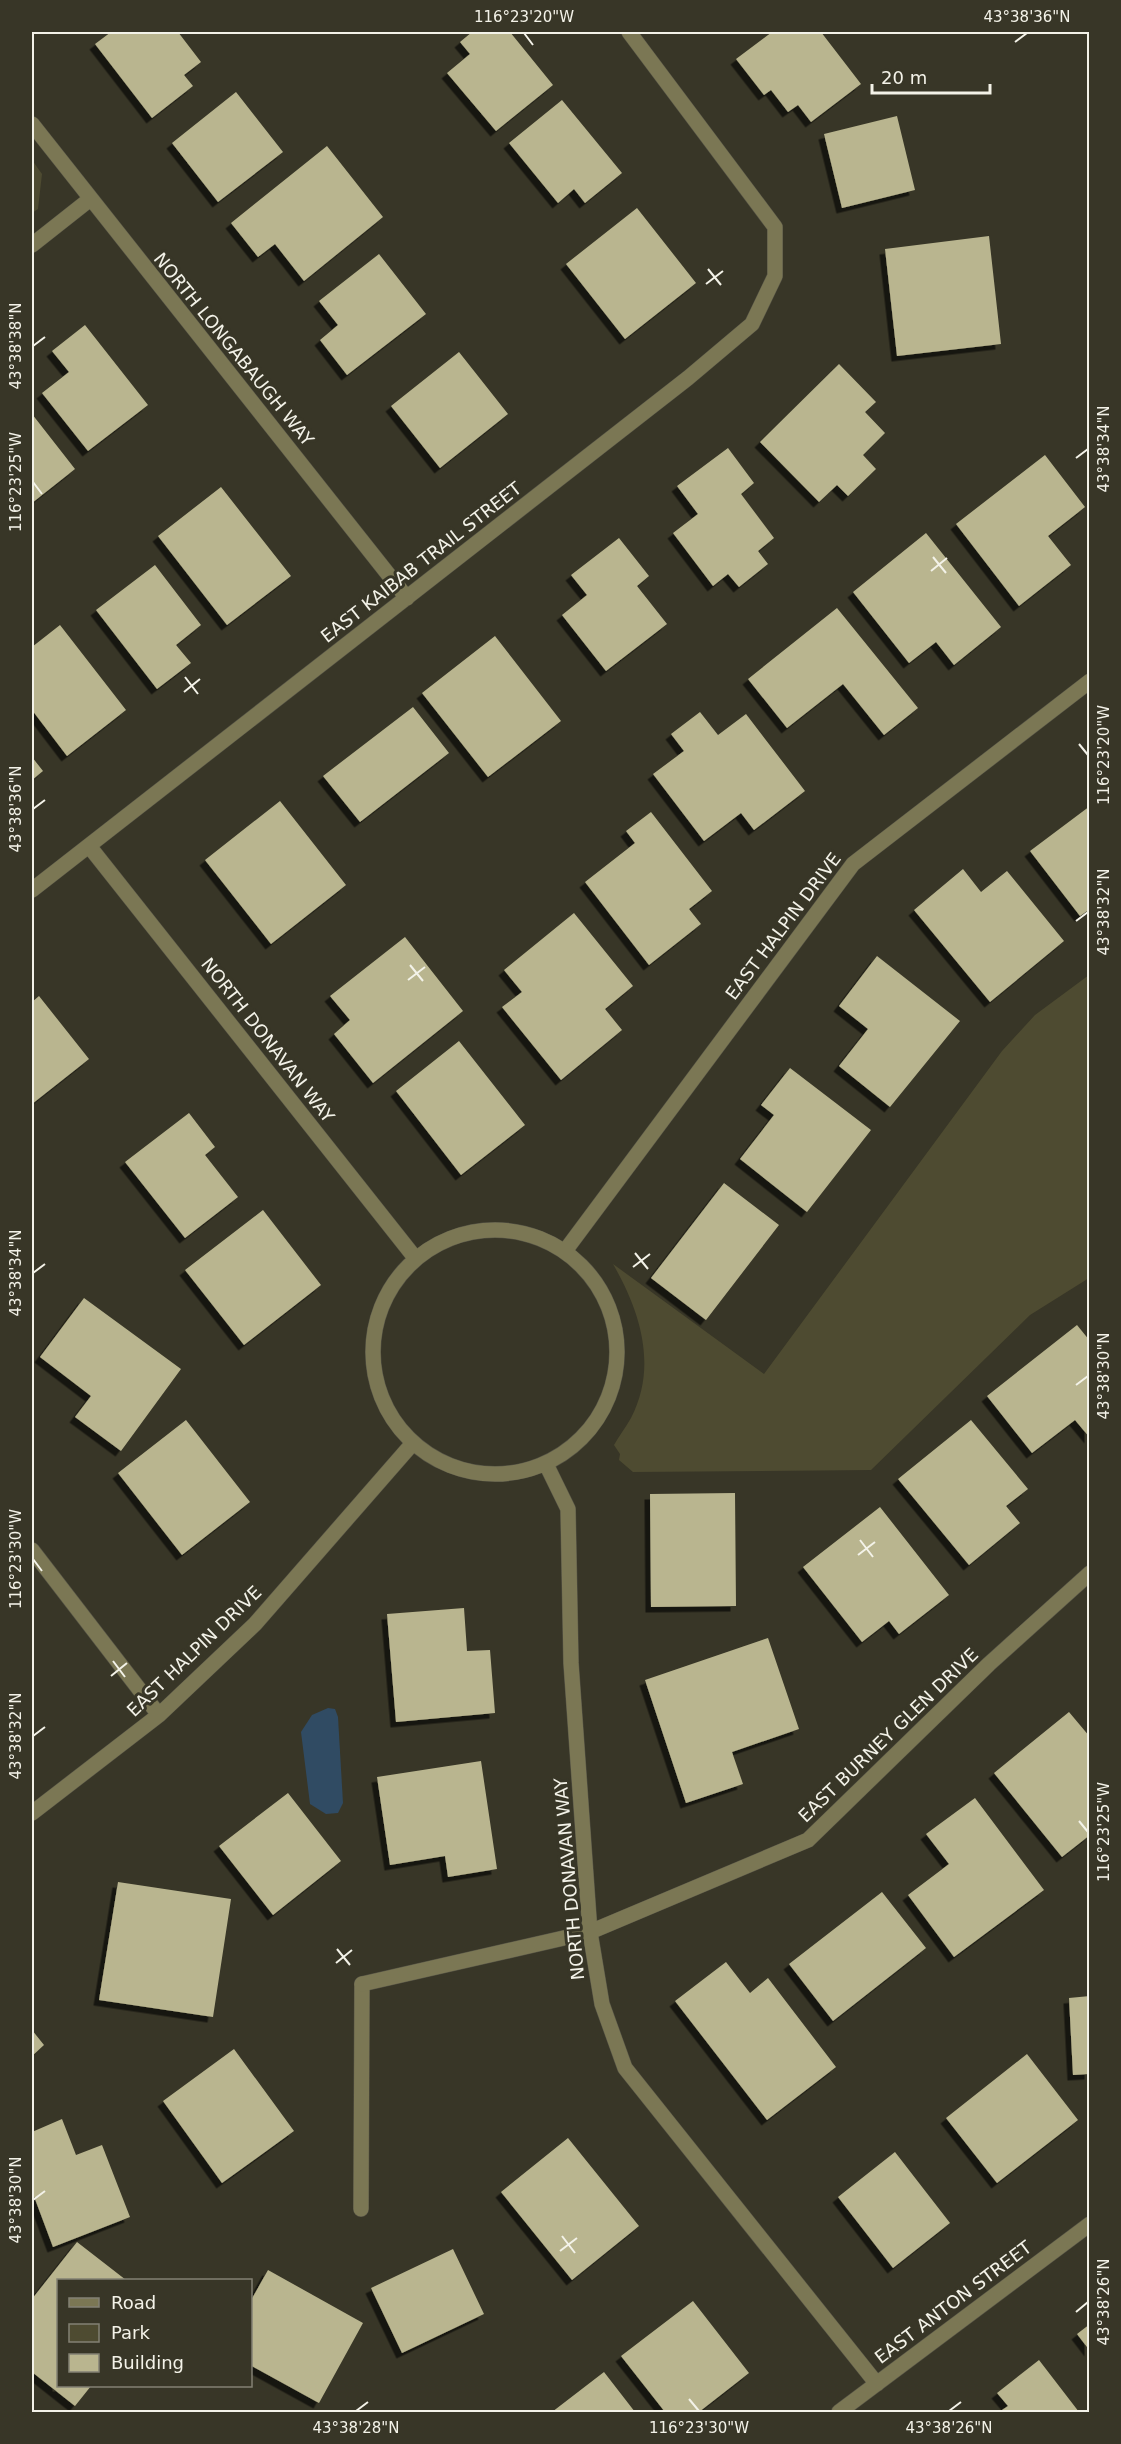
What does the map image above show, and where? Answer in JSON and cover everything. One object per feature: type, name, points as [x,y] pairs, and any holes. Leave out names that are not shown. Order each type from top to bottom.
[{"type":"street","name":"EAST KAIBAB TRAIL STREET","points":[[32,890],[688,378],[752,324],[775,276],[775,227],[629,32]]},
{"type":"street","name":"NORTH LONGABAUGH WAY","points":[[32,124],[89,200],[407,598]]},
{"type":"street","points":[[32,245],[89,200]]},
{"type":"street","name":"EAST HALPIN DRIVE","points":[[565,1251],[852,864],[1089,681]]},
{"type":"street","name":"NORTH DONAVAN WAY","points":[[89,846],[416,1259]]},
{"type":"street","points":[[489,1229],[529,1234],[565,1251],[592,1277],[610,1309],[617,1344],[614,1381],[600,1415],[582,1436],[546,1464],[512,1473],[476,1473],[442,1463],[412,1443],[387,1411],[374,1371],[374,1330],[389,1291],[416,1259],[450,1238],[489,1229]]},
{"type":"street","name":"EAST HALPIN DRIVE","points":[[32,1813],[159,1715],[255,1624],[412,1443]]},
{"type":"street","name":"NORTH DONAVAN WAY","points":[[546,1464],[568,1509],[571,1663],[590,1932],[602,2004],[625,2068],[877,2384]]},
{"type":"street","points":[[32,1550],[159,1715]]},
{"type":"street","name":"EAST BURNEY GLEN DRIVE","points":[[361,2209],[362,1984],[590,1932],[808,1840],[989,1664],[1089,1573]]},
{"type":"street","name":"EAST ANTON STREET","points":[[839,2412],[1089,2223]]},
{"type":"green space","points":[[32,160],[42,174],[38,209],[32,213]]},
{"type":"green space","points":[[1089,975],[1089,1278],[1030,1315],[871,1470],[633,1472],[619,1460],[620,1454],[614,1445],[631,1418],[639,1398],[644,1359],[638,1320],[613,1264],[764,1374],[1002,1051],[1035,1015]]},
{"type":"water","points":[[328,1708],[335,1709],[338,1717],[343,1803],[338,1813],[326,1814],[310,1804],[301,1732],[312,1715]]},
{"type":"building","points":[[111,32],[178,32],[201,62],[184,75],[193,86],[152,118],[95,44]]},
{"type":"building","points":[[472,32],[510,32],[553,85],[496,131],[447,73],[470,54],[460,42]]},
{"type":"building","points":[[772,32],[821,32],[861,84],[811,122],[798,105],[788,112],[771,90],[764,95],[736,59]]},
{"type":"building","points":[[236,92],[283,152],[218,202],[172,143]]},
{"type":"building","points":[[562,100],[622,173],[585,203],[574,189],[558,203],[509,143]]},
{"type":"building","points":[[897,116],[915,190],[842,208],[824,134]]},
{"type":"building","points":[[327,146],[383,217],[304,281],[275,244],[258,257],[231,223]]},
{"type":"building","points":[[637,208],[696,283],[625,339],[566,264]]},
{"type":"building","points":[[989,236],[1001,344],[897,356],[885,249]]},
{"type":"building","points":[[379,254],[426,314],[347,375],[320,340],[338,325],[319,301]]},
{"type":"building","points":[[85,325],[148,405],[88,451],[42,393],[69,372],[52,351]]},
{"type":"building","points":[[459,352],[508,414],[440,468],[391,406]]},
{"type":"building","points":[[839,364],[876,402],[865,412],[885,433],[863,455],[876,469],[848,496],[837,485],[819,502],[760,442]]},
{"type":"building","points":[[32,414],[75,469],[32,503]]},
{"type":"building","points":[[728,448],[754,483],[741,494],[774,538],[758,551],[768,564],[739,587],[728,574],[713,586],[673,533],[698,514],[677,486]]},
{"type":"building","points":[[1045,455],[1085,507],[1048,536],[1071,565],[1019,606],[956,524]]},
{"type":"building","points":[[221,487],[291,576],[227,625],[158,536]]},
{"type":"building","points":[[926,533],[1001,627],[954,665],[936,642],[909,663],[853,592]]},
{"type":"building","points":[[619,538],[649,576],[637,586],[667,624],[606,671],[562,615],[587,595],[571,575]]},
{"type":"building","points":[[155,565],[201,625],[176,645],[191,663],[157,689],[96,610]]},
{"type":"building","points":[[837,608],[918,708],[884,735],[843,684],[787,728],[748,679]]},
{"type":"building","points":[[60,625],[126,710],[67,756],[32,710],[32,647]]},
{"type":"building","points":[[495,636],[561,721],[488,777],[422,693]]},
{"type":"building","points":[[413,707],[449,753],[360,822],[323,776]]},
{"type":"building","points":[[700,712],[718,735],[746,714],[805,791],[754,830],[741,813],[704,841],[653,774],[684,751],[671,734]]},
{"type":"building","points":[[32,757],[43,771],[32,780]]},
{"type":"building","points":[[280,801],[346,885],[271,944],[205,860]]},
{"type":"building","points":[[1090,806],[1090,909],[1080,916],[1030,851]]},
{"type":"building","points":[[651,812],[712,891],[689,909],[701,924],[649,965],[585,882],[635,843],[626,831]]},
{"type":"building","points":[[963,869],[981,892],[1007,871],[1064,941],[990,1002],[914,910]]},
{"type":"building","points":[[574,913],[633,986],[605,1009],[622,1030],[561,1080],[502,1007],[522,992],[504,970]]},
{"type":"building","points":[[405,937],[463,1011],[373,1083],[334,1034],[350,1020],[330,996]]},
{"type":"building","points":[[877,956],[960,1021],[890,1107],[839,1066],[868,1029],[839,1006]]},
{"type":"building","points":[[39,996],[89,1059],[32,1104],[32,1002]]},
{"type":"building","points":[[459,1041],[525,1125],[461,1175],[396,1091]]},
{"type":"building","points":[[790,1068],[871,1130],[807,1212],[740,1159],[774,1115],[761,1105]]},
{"type":"building","points":[[189,1113],[215,1147],[205,1155],[238,1197],[185,1238],[125,1162]]},
{"type":"building","points":[[724,1183],[779,1225],[706,1320],[651,1278]]},
{"type":"building","points":[[263,1210],[321,1285],[244,1345],[185,1270]]},
{"type":"building","points":[[84,1298],[181,1369],[121,1451],[75,1417],[91,1396],[40,1357]]},
{"type":"building","points":[[1077,1325],[1090,1341],[1090,1438],[1075,1420],[1032,1453],[987,1396]]},
{"type":"building","points":[[186,1420],[250,1502],[182,1555],[118,1473]]},
{"type":"building","points":[[971,1420],[1028,1489],[1006,1506],[1020,1523],[969,1565],[898,1479]]},
{"type":"building","points":[[735,1493],[736,1606],[651,1607],[650,1494]]},
{"type":"building","points":[[880,1507],[949,1595],[899,1634],[889,1621],[862,1642],[803,1567]]},
{"type":"building","points":[[464,1608],[467,1651],[490,1650],[495,1713],[396,1722],[387,1614]]},
{"type":"building","points":[[768,1638],[799,1729],[732,1752],[743,1784],[686,1803],[645,1680]]},
{"type":"building","points":[[1069,1712],[1090,1737],[1090,1835],[1062,1857],[994,1773]]},
{"type":"building","points":[[481,1761],[497,1869],[448,1877],[445,1856],[390,1865],[377,1777]]},
{"type":"building","points":[[288,1793],[341,1861],[273,1915],[219,1846]]},
{"type":"building","points":[[975,1798],[1044,1890],[954,1957],[908,1895],[949,1864],[926,1834]]},
{"type":"building","points":[[118,1882],[231,1899],[213,2017],[99,2000]]},
{"type":"building","points":[[882,1892],[926,1948],[833,2021],[789,1964]]},
{"type":"building","points":[[726,1962],[750,1993],[768,1978],[836,2067],[767,2120],[675,2001]]},
{"type":"building","points":[[1090,1996],[1090,2074],[1073,2075],[1069,1998]]},
{"type":"building","points":[[32,2030],[44,2045],[32,2056]]},
{"type":"building","points":[[234,2049],[294,2131],[222,2183],[163,2101]]},
{"type":"building","points":[[1027,2054],[1078,2120],[997,2183],[946,2118]]},
{"type":"building","points":[[62,2119],[76,2155],[102,2145],[130,2217],[53,2247],[32,2191],[32,2132]]},
{"type":"building","points":[[568,2138],[639,2226],[572,2280],[501,2192]]},
{"type":"building","points":[[895,2152],[950,2223],[893,2268],[838,2197]]},
{"type":"building","points":[[77,2242],[125,2279],[57,2279],[57,2387],[90,2387],[75,2406],[32,2372],[32,2299]]},
{"type":"building","points":[[453,2249],[484,2314],[402,2353],[371,2288]]},
{"type":"building","points":[[268,2270],[363,2323],[319,2403],[252,2366],[252,2298]]},
{"type":"building","points":[[693,2301],[749,2373],[699,2412],[665,2412],[621,2356]]},
{"type":"building","points":[[1090,2324],[1090,2351],[1077,2334]]},
{"type":"building","points":[[1039,2360],[1079,2412],[999,2412],[1008,2406],[997,2393]]},
{"type":"building","points":[[604,2372],[635,2412],[552,2412]]}]
